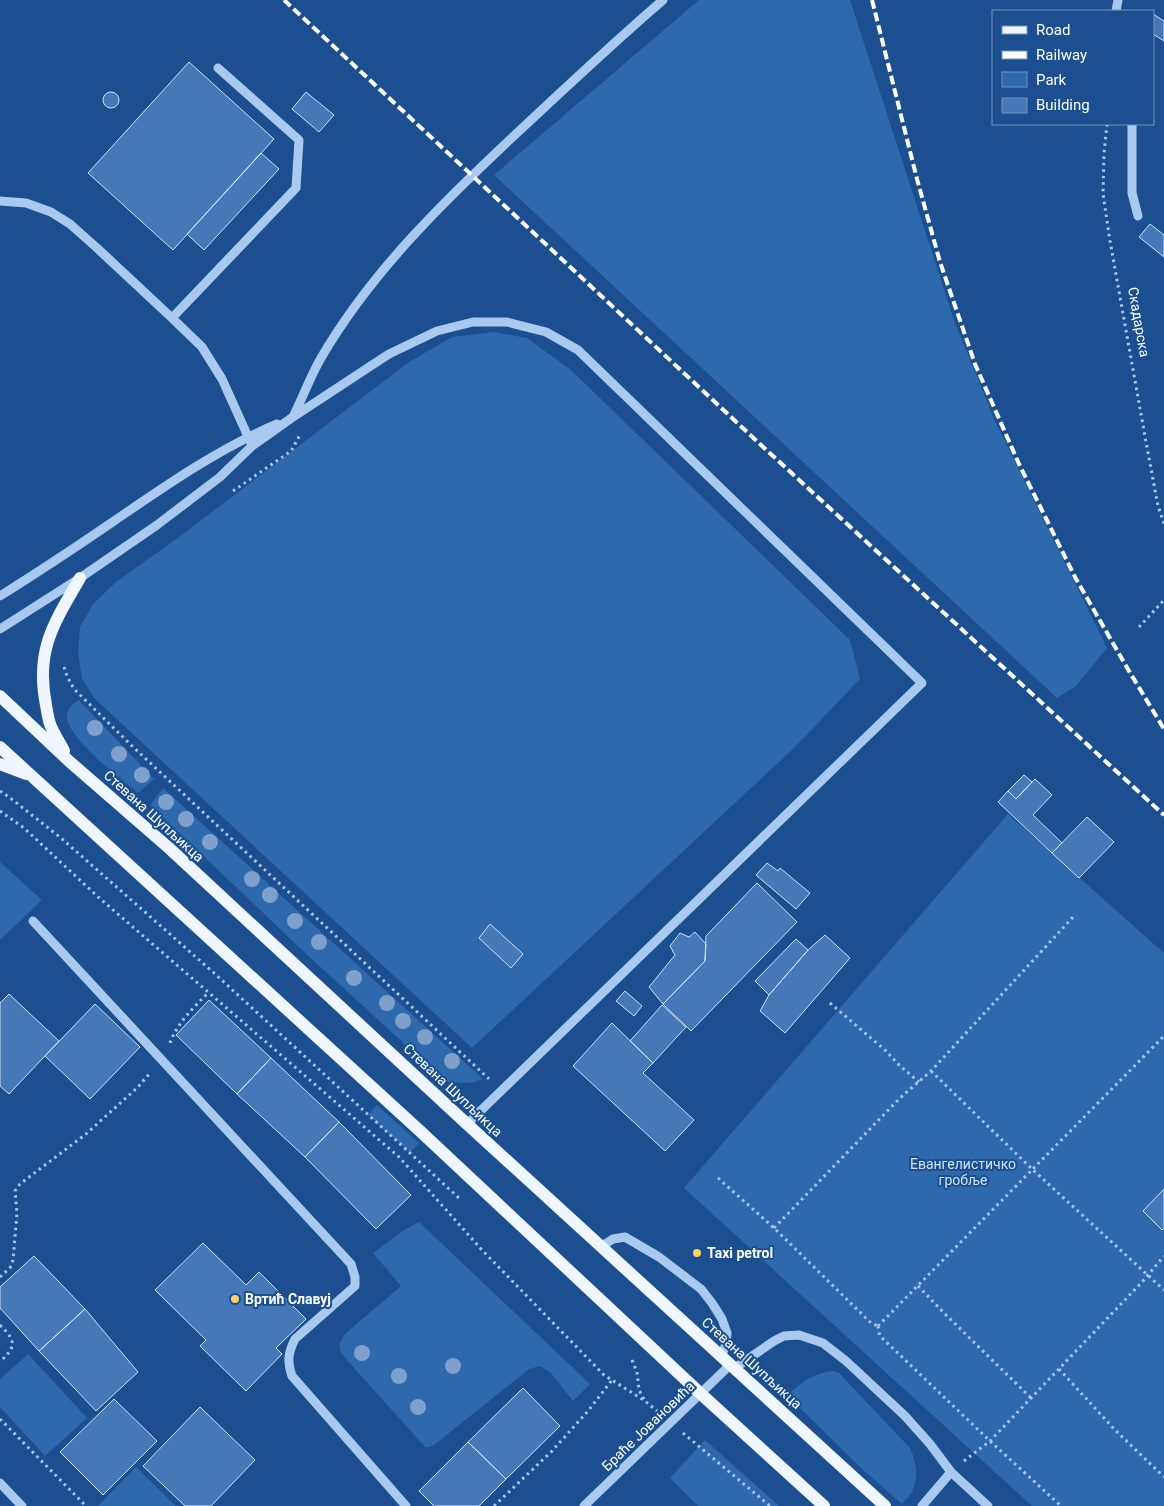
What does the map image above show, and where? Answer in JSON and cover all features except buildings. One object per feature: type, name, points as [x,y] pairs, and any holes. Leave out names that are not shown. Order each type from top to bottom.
[{"type":"main road","points":[[70,762],[50,724],[43,692],[43,662],[48,638],[59,614],[80,578]]},
{"type":"main road","name":"Стевана Шупљикца","points":[[0,696],[70,762],[169,848],[467,1124],[885,1506]]},
{"type":"main road","points":[[0,747],[824,1506]]},
{"type":"main road","points":[[0,764],[35,778]]},
{"type":"street","points":[[0,596],[204,462],[247,436],[293,417],[320,359],[350,314],[395,254],[472,175],[609,47],[663,0]]},
{"type":"street","points":[[172,318],[296,188],[299,140],[218,68]]},
{"type":"street","points":[[1132,125],[1132,193],[1138,216]]},
{"type":"street","points":[[0,201],[26,203],[51,212],[70,224],[202,347],[222,379],[252,446]]},
{"type":"street","points":[[0,629],[80,578],[157,525],[220,477],[252,446],[389,354],[437,331],[473,322],[507,322],[546,332],[578,350],[922,683],[467,1124]]},
{"type":"street","points":[[33,921],[351,1264],[355,1277],[354,1286],[295,1339],[290,1348],[288,1362],[292,1376],[406,1506]]},
{"type":"street","points":[[602,1246],[613,1239],[625,1238],[659,1257],[702,1289],[717,1311],[726,1333],[729,1363]]},
{"type":"street","name":"Браће Јовановића","points":[[584,1506],[660,1431],[701,1394],[729,1363],[784,1336],[799,1335],[823,1343],[846,1361],[905,1416],[930,1444],[951,1472],[988,1506]]},
{"type":"street","points":[[922,1506],[951,1472]]},
{"type":"street","points":[[0,1483],[22,1506]]},
{"type":"path","name":"Скадарска","points":[[1107,125],[1103,194],[1146,442],[1158,506],[1164,524]]},
{"type":"path","points":[[1139,627],[1164,600]]},
{"type":"path","points":[[63,663],[74,689],[131,745],[502,1090]]},
{"type":"path","points":[[0,791],[61,838],[156,922],[466,1204]]},
{"type":"path","points":[[0,811],[24,828],[97,896],[399,1157],[481,1249],[604,1375],[645,1401],[639,1390],[634,1362],[628,1354]]},
{"type":"path","points":[[774,1228],[900,1098],[931,1070],[1074,916]]},
{"type":"path","points":[[0,1277],[10,1268],[13,1260],[17,1213],[15,1191],[20,1184],[86,1134],[138,1087],[162,1060],[177,1026],[208,992]]},
{"type":"path","points":[[830,1002],[919,1082]]},
{"type":"path","points":[[1061,1506],[881,1337],[878,1333],[878,1326],[1164,1036]]},
{"type":"path","points":[[931,1070],[1032,1170],[1164,1290]]},
{"type":"path","points":[[718,1178],[774,1228],[871,1323],[878,1326]]},
{"type":"path","points":[[951,1472],[990,1441],[1142,1282],[1164,1256]]},
{"type":"path","points":[[918,1286],[1031,1398]]},
{"type":"path","points":[[0,1325],[13,1341],[11,1350],[0,1362]]},
{"type":"path","points":[[1059,1369],[1116,1431],[1164,1477]]},
{"type":"path","points":[[494,1506],[552,1451],[588,1411],[612,1380]]},
{"type":"path","points":[[0,1419],[86,1506]]},
{"type":"path","points":[[687,1436],[770,1506]]},
{"type":"green space","points":[[699,0],[850,0],[954,320],[995,421],[1107,648],[1076,686],[1057,698],[494,175]]},
{"type":"green space","points":[[494,332],[527,338],[571,370],[850,640],[860,679],[795,747],[472,1048],[95,699],[82,679],[78,652],[80,627],[93,604],[116,582],[179,537],[409,362],[452,337]]},
{"type":"green space","points":[[79,700],[154,779],[138,793],[97,758],[70,727],[67,712]]},
{"type":"green space","points":[[163,788],[483,1079],[472,1083],[446,1082],[303,951],[150,805]]},
{"type":"green space","name":"Евангелистичко гробље","points":[[1008,814],[1164,953],[1164,1506],[1032,1506],[684,1188]]},
{"type":"green space","points":[[0,862],[42,900],[0,940]]},
{"type":"green space","points":[[377,1105],[419,1143],[410,1153],[368,1115]]},
{"type":"green space","points":[[419,1222],[590,1384],[573,1401],[551,1373],[540,1366],[529,1369],[434,1445],[426,1448],[346,1359],[341,1352],[340,1346],[345,1334],[401,1286],[373,1253],[404,1230]]},
{"type":"green space","points":[[28,1354],[87,1418],[45,1456],[0,1407],[0,1379]]},
{"type":"green space","points":[[832,1371],[839,1373],[910,1448],[914,1458],[916,1475],[911,1494],[902,1504],[863,1470],[787,1395],[813,1376]]},
{"type":"green space","points":[[705,1440],[779,1506],[698,1506],[670,1478]]},
{"type":"green space","points":[[136,1467],[176,1506],[98,1506]]},
{"type":"railway","points":[[284,0],[761,445],[1164,815]]},
{"type":"railway","points":[[872,0],[940,262],[975,364],[1019,464],[1076,579],[1164,729]]},
{"type":"place","name":"Taxi petrol","points":[[697,1253]]},
{"type":"place","name":"Вртић Славуј","points":[[235,1299]]}]
